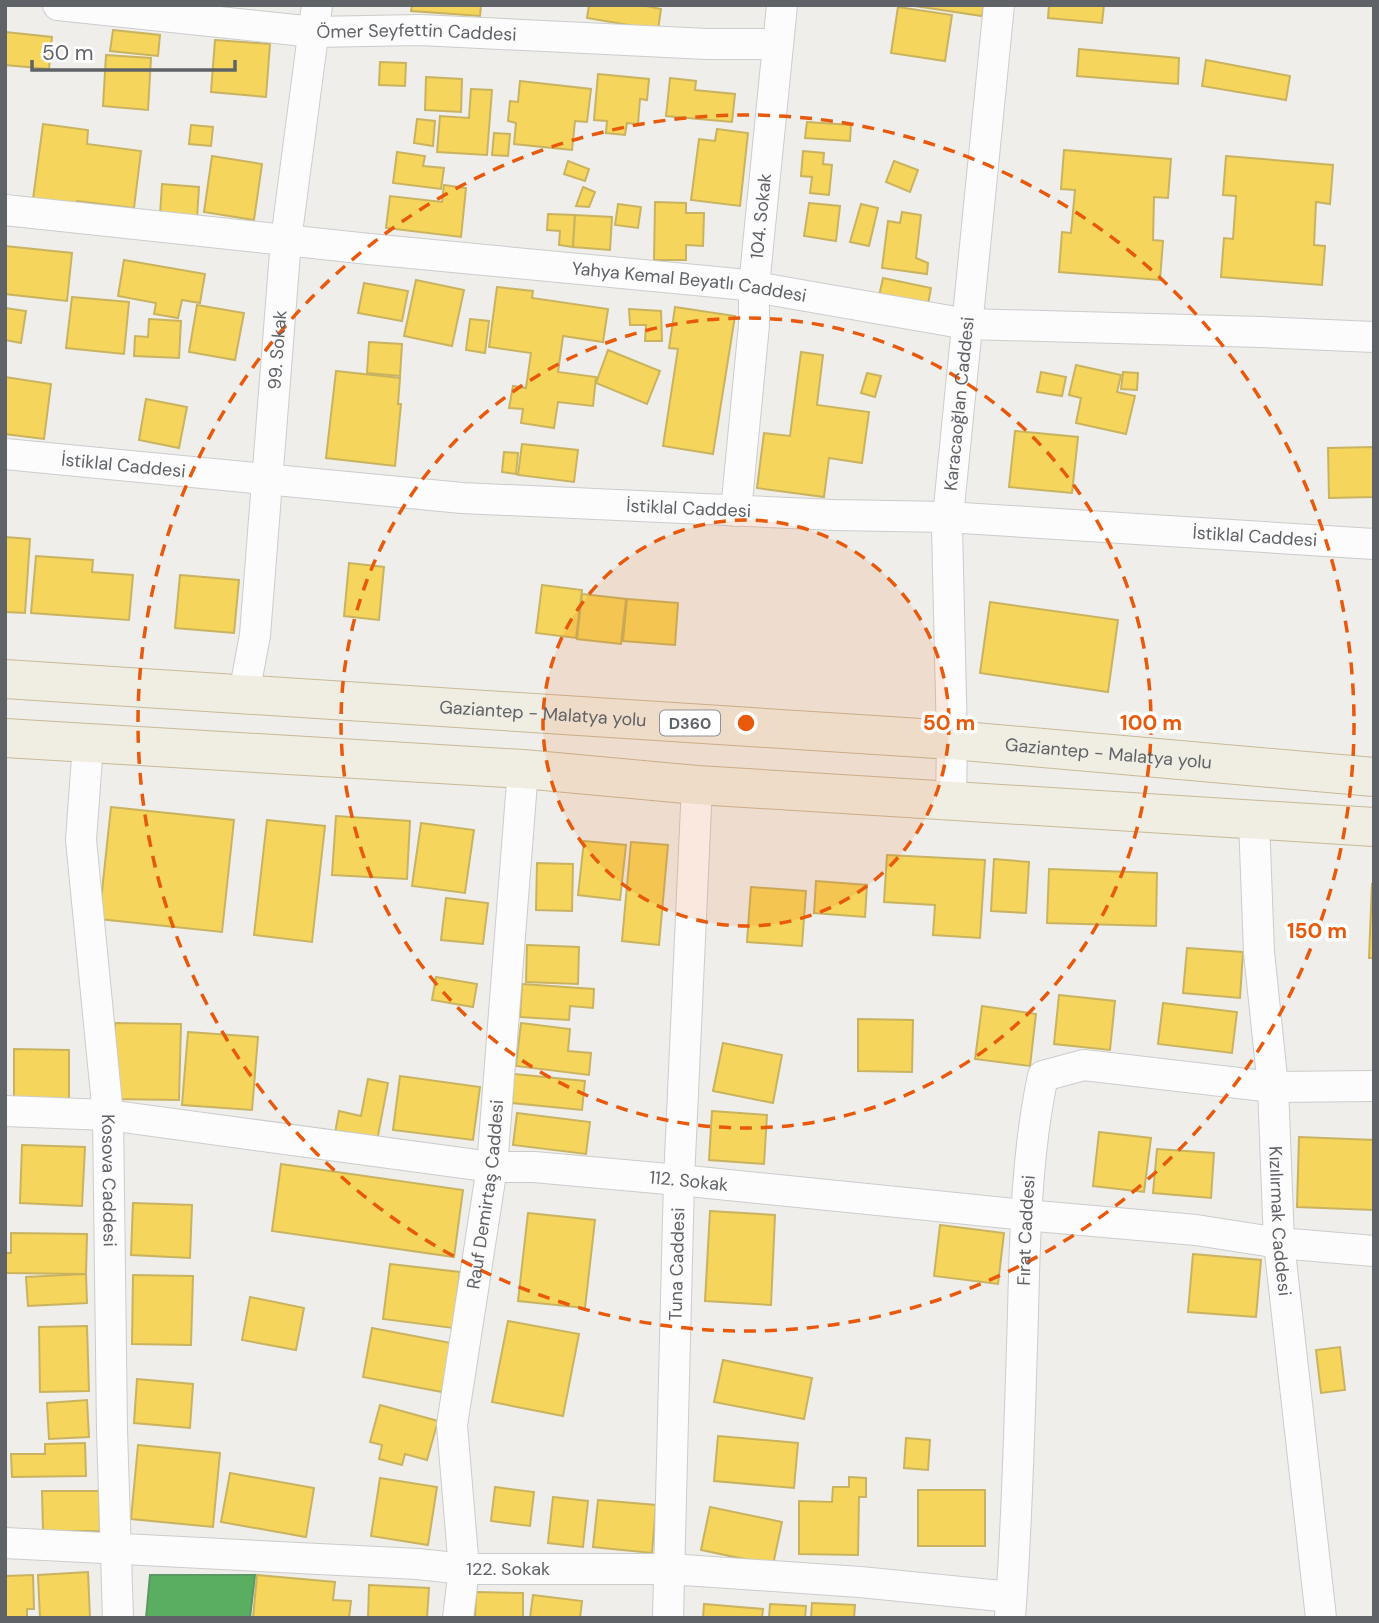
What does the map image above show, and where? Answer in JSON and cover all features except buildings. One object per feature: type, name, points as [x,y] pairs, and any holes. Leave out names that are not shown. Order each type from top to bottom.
[{"type":"highway","name":"Gaziantep - Malatya yolu","points":[[5,679],[952,740],[1374,777]]},
{"type":"highway","points":[[5,738],[523,769],[697,785],[1374,827]]},
{"type":"street","name":"Ömer Seyfettin Caddesi","points":[[58,5],[316,19],[420,30],[706,44],[778,44]]},
{"type":"street","name":"104. Sokak","points":[[736,511],[754,325],[754,286],[782,5]]},
{"type":"street","name":"Karacaoğlan Caddesi","points":[[951,802],[947,517],[999,5]]},
{"type":"street","name":"99. Sokak","points":[[244,694],[255,635],[286,240],[316,19]]},
{"type":"street","name":"Yahya Kemal Beyatlı Caddesi","points":[[5,210],[754,286],[967,324],[1374,337]]},
{"type":"street","name":"İstiklal Caddesi","points":[[5,454],[462,498],[834,515],[947,517],[1374,544]]},
{"type":"street","name":"Kosova Caddesi","points":[[88,744],[81,840],[108,1115],[112,1430],[118,1618]]},
{"type":"street","name":"Rauf Demirtaş Caddesi","points":[[458,1618],[464,1569],[452,1426],[492,1167],[523,769]]},
{"type":"street","name":"Tuna Caddesi","points":[[668,1618],[679,1180],[697,785]]},
{"type":"street","name":"Kızılırmak Caddesi","points":[[1254,821],[1259,952],[1273,1087],[1279,1243],[1321,1618]]},
{"type":"street","name":"Fırat Caddesi","points":[[1011,1607],[1025,1215],[1038,1098],[1043,1076],[1084,1065],[1273,1087]]},
{"type":"street","points":[[1273,1087],[1374,1086]]},
{"type":"street","name":"112. Sokak","points":[[5,1111],[108,1115],[492,1167],[534,1167],[679,1180],[1196,1230],[1279,1243],[1374,1251]]},
{"type":"street","name":"122. Sokak","points":[[5,1544],[418,1564],[464,1569],[669,1569],[860,1582],[1011,1607]]}]
